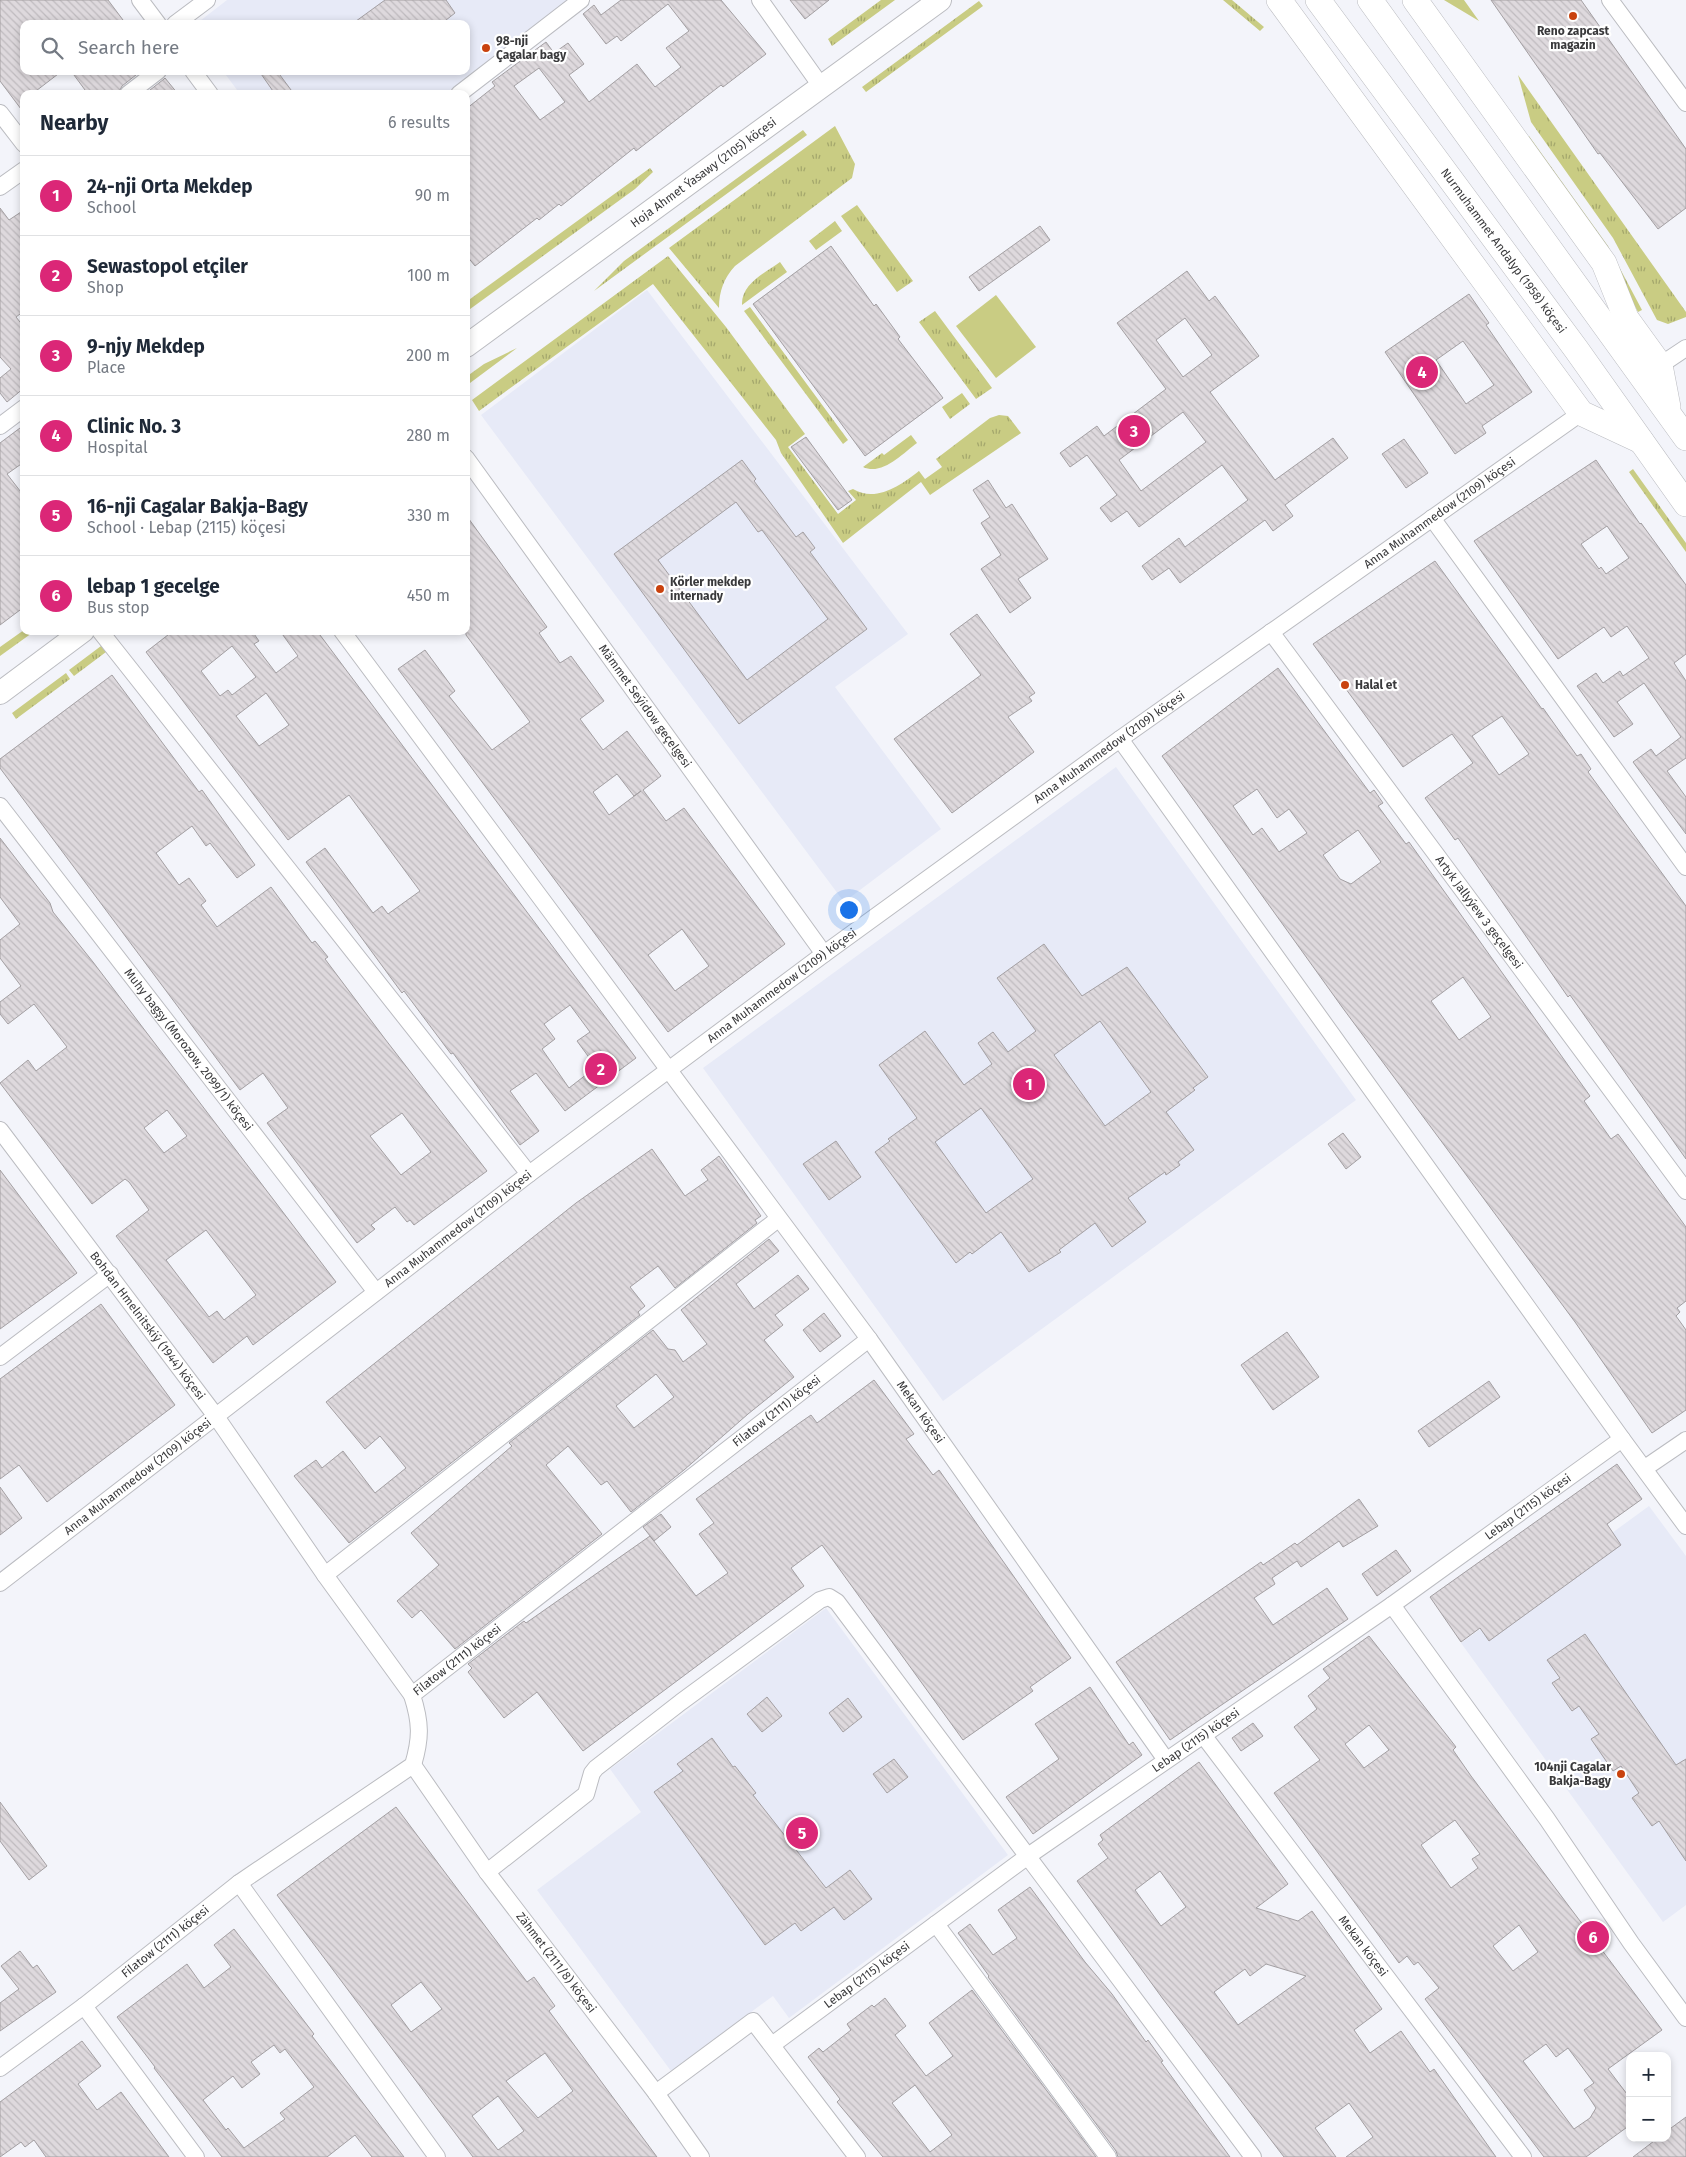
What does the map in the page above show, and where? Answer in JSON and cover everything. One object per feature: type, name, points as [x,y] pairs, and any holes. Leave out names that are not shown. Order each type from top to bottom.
[{"type":"main road","points":[[1262,0],[1296,20]]},
{"type":"main road","points":[[1279,0],[1296,20],[1582,413],[1642,441]]},
{"type":"main road","name":"Nurmuhammet Andalyp (1958) köçesi","points":[[1318,0],[1576,350],[1686,504]]},
{"type":"main road","points":[[1370,0],[1651,371]]},
{"type":"main road","points":[[1416,0],[1604,263],[1626,318],[1669,414],[1686,438]]},
{"type":"main road","points":[[1523,279],[1523,333]]},
{"type":"main road","points":[[1523,333],[1576,350]]},
{"type":"street","points":[[140,0],[155,20]]},
{"type":"street","points":[[181,20],[208,0]]},
{"type":"street","points":[[464,90],[581,0]]},
{"type":"street","points":[[760,0],[821,86]]},
{"type":"street","name":"Hoja Ahmet Ýasawy (2105) köçesi","points":[[470,343],[940,0]]},
{"type":"street","points":[[1610,0],[1686,103]]},
{"type":"street","points":[[133,90],[153,75]]},
{"type":"street","points":[[196,75],[207,90]]},
{"type":"street","points":[[0,113],[20,139]]},
{"type":"street","points":[[0,187],[20,173]]},
{"type":"street","points":[[1651,371],[1686,348]]},
{"type":"street","points":[[0,426],[20,411]]},
{"type":"street","name":"Anna Muhammedow (2109) köçesi","points":[[0,1583],[529,1174],[824,954],[1120,739],[1582,413]]},
{"type":"street","name":"Mämmet Seýidow geçelgesi","points":[[470,464],[824,954]]},
{"type":"street","points":[[1432,518],[1686,867]]},
{"type":"street","name":"Artyk Jallyýew 3 geçelgesi","points":[[1272,632],[1686,1191]]},
{"type":"street","points":[[0,693],[78,635]]},
{"type":"street","points":[[103,635],[529,1174]]},
{"type":"street","name":"Mekan köçesi","points":[[345,635],[869,1339],[1166,1760]]},
{"type":"street","points":[[1120,739],[1686,1526]]},
{"type":"street","name":"Muhy bagşy (Morozow, 2099/1) köçesi","points":[[0,806],[376,1292]]},
{"type":"street","name":"Bohdan Hmelnitskiý (1944) köçesi","points":[[0,1130],[6,1150],[110,1274],[215,1415],[325,1575],[412,1695]]},
{"type":"street","points":[[325,1575],[778,1219]]},
{"type":"street","points":[[0,1357],[110,1274]]},
{"type":"street","name":"Filatow (2111) köçesi","points":[[0,2068],[84,2006],[239,1883],[412,1765],[420,1742],[419,1716],[412,1695],[869,1339]]},
{"type":"street","name":"Lebap (2115) köçesi","points":[[772,2045],[1028,1856],[1392,1605],[1622,1439]]},
{"type":"street","points":[[1645,1468],[1686,1440]]},
{"type":"street","points":[[487,1872],[586,1794],[592,1773],[596,1768],[781,1628],[820,1600],[829,1598],[837,1602],[1253,2157]]},
{"type":"street","points":[[1392,1605],[1547,1819],[1631,1943],[1686,2018]]},
{"type":"street","name":"Mekan köçesi","points":[[1203,1735],[1522,2157]]},
{"type":"street","name":"Zähmet (2111/8) köçesi","points":[[412,1765],[487,1872],[656,2093],[701,2157]]},
{"type":"street","points":[[239,1883],[437,2157]]},
{"type":"street","points":[[936,1924],[1108,2157]]},
{"type":"street","points":[[84,2006],[196,2157]]},
{"type":"street","points":[[656,2093],[753,2021],[857,2157]]},
{"type":"shaded area","name":"98-nji Çagalar bagy","points":[[227,0],[568,0],[470,75],[470,20],[201,20]]},
{"type":"shaded area","name":"98-nji Çagalar bagy","points":[[226,75],[470,75],[450,90],[237,90]]},
{"type":"shaded area","points":[[647,290],[908,634],[835,687],[941,829],[844,902],[481,415]]},
{"type":"shaded area","points":[[1116,767],[1356,1100],[943,1401],[703,1068]]},
{"type":"shaded area","name":"104nji Cagalar Bakja-Bagy","points":[[1649,1506],[1686,1556],[1686,1905],[1663,1922],[1461,1643]]},
{"type":"shaded area","points":[[826,1608],[1008,1855],[789,2018],[773,1996],[671,2071],[537,1890],[641,1812],[610,1769]]},
{"type":"green space","points":[[881,0],[895,0],[832,46],[828,39]]},
{"type":"green space","points":[[1223,0],[1232,0],[1264,27],[1260,31]]},
{"type":"green space","points":[[1444,0],[1464,0],[1479,21]]},
{"type":"green space","points":[[979,1],[983,6],[866,92],[862,87]]},
{"type":"green space","points":[[1518,75],[1686,312],[1686,317],[1668,324],[1657,320],[1613,238],[1531,122]]},
{"type":"green space","points":[[835,126],[855,164],[852,178],[735,266],[723,285],[719,308],[669,248]]},
{"type":"green space","points":[[803,130],[807,135],[594,291],[624,261]]},
{"type":"green space","points":[[1529,136],[1608,246],[1642,310],[1638,312],[1608,256],[1525,139]]},
{"type":"green space","points":[[650,168],[653,172],[635,189],[470,309],[470,299]]},
{"type":"green space","points":[[857,205],[913,281],[897,292],[841,216]]},
{"type":"green space","points":[[835,221],[842,231],[816,250],[809,241]]},
{"type":"green space","points":[[668,256],[726,327],[805,434],[788,447],[838,514],[856,500],[848,491],[853,489],[862,493],[879,493],[896,487],[919,471],[925,479],[942,467],[936,459],[990,418],[999,415],[1008,416],[1021,433],[930,495],[921,482],[843,543],[781,453],[776,440],[653,284],[479,411],[472,400]]},
{"type":"green space","points":[[780,262],[787,272],[742,305],[745,291],[750,285]]},
{"type":"green space","points":[[996,295],[1036,347],[996,378],[956,326]]},
{"type":"green space","points":[[750,307],[848,440],[843,444],[744,311]]},
{"type":"green space","points":[[935,311],[992,388],[976,399],[919,322]]},
{"type":"green space","points":[[517,348],[470,383],[470,374],[484,364]]},
{"type":"green space","points":[[962,393],[970,404],[950,419],[942,407]]},
{"type":"green space","points":[[911,435],[917,443],[892,462],[877,469],[863,467],[882,453],[884,455]]},
{"type":"green space","points":[[1633,469],[1686,543],[1686,552],[1629,472]]},
{"type":"green space","points":[[20,633],[20,635],[29,635],[0,656],[0,647]]},
{"type":"green space","points":[[101,646],[106,652],[74,676],[69,670]]},
{"type":"green space","points":[[66,673],[70,679],[16,719],[12,713]]},
{"type":"building","points":[[0,0],[108,0],[123,20],[20,20],[20,75],[57,75],[37,90],[20,90],[20,108],[0,81]]},
{"type":"building","points":[[385,0],[446,0],[455,13],[446,20],[358,20]]},
{"type":"building","points":[[621,0],[721,0],[766,54],[723,87],[721,85],[636,151],[634,148],[561,206],[559,204],[539,220],[537,218],[475,266],[470,260],[470,106],[495,86],[492,82],[546,42],[554,53],[568,43],[584,64],[569,75],[589,102],[637,64],[655,87],[681,67],[666,48],[689,31],[668,4],[621,41],[617,36],[606,44],[583,14],[594,5],[601,15]],"holes":[[[539,68],[565,102],[540,120],[514,86]]]},
{"type":"building","points":[[790,0],[829,0],[805,19]]},
{"type":"building","points":[[1491,0],[1581,0],[1686,149],[1686,208],[1658,229],[1600,153],[1598,154]]},
{"type":"building","points":[[74,75],[136,75],[122,86],[120,90],[85,90]]},
{"type":"building","points":[[262,75],[280,75],[291,90],[272,90]]},
{"type":"building","points":[[164,79],[175,90],[150,90]]},
{"type":"building","points":[[0,208],[9,220],[20,213],[20,314],[16,317],[20,322],[20,391],[7,402],[0,393],[0,378],[11,369],[0,357]]},
{"type":"building","points":[[1040,226],[1050,240],[979,291],[969,277]]},
{"type":"building","points":[[831,246],[874,306],[876,304],[900,337],[898,339],[943,398],[865,456],[753,304]]},
{"type":"building","points":[[1187,271],[1209,301],[1215,296],[1259,356],[1210,392],[1275,480],[1333,438],[1348,458],[1285,505],[1293,516],[1273,531],[1265,520],[1180,583],[1169,568],[1152,580],[1142,566],[1179,538],[1185,547],[1248,500],[1222,465],[1139,527],[1127,511],[1111,522],[1100,508],[1117,495],[1087,455],[1070,467],[1060,453],[1097,426],[1104,436],[1166,389],[1117,323]],"holes":[[[1185,318],[1212,355],[1183,377],[1156,340]],[[1183,412],[1206,442],[1141,491],[1119,460]]]},
{"type":"building","points":[[1469,294],[1489,323],[1486,325],[1532,392],[1482,426],[1486,433],[1455,454],[1385,352]],"holes":[[[1463,341],[1494,385],[1466,404],[1436,360]]]},
{"type":"building","points":[[20,428],[20,465],[7,474],[20,491],[20,610],[0,625],[0,443]]},
{"type":"building","points":[[806,437],[852,500],[838,510],[791,447]]},
{"type":"building","points":[[1404,439],[1428,473],[1406,488],[1382,454]]},
{"type":"building","name":"Körler mekdep internady","points":[[742,460],[756,479],[754,481],[796,537],[803,532],[815,548],[810,552],[867,629],[739,724],[614,554]],"holes":[[[736,502],[758,532],[762,530],[828,619],[747,680],[658,560]]]},
{"type":"building","points":[[1596,460],[1640,524],[1686,585],[1686,654],[1674,663],[1686,681],[1686,758],[1667,771],[1686,797],[1686,834],[1633,762],[1651,749],[1656,756],[1681,737],[1644,683],[1617,702],[1633,724],[1614,737],[1577,686],[1596,673],[1603,683],[1620,671],[1623,676],[1649,658],[1627,626],[1611,637],[1604,627],[1558,659],[1474,541]],"holes":[[[1607,526],[1629,558],[1606,574],[1601,567],[1599,569],[1581,544]]]},
{"type":"building","points":[[988,480],[1006,508],[1012,504],[1048,559],[1018,579],[1031,598],[1010,613],[981,569],[1001,555],[981,523],[990,517],[973,490]]},
{"type":"building","points":[[470,521],[547,627],[539,633],[560,663],[571,656],[604,701],[580,719],[603,750],[627,731],[661,776],[643,790],[666,821],[684,808],[785,944],[668,1032],[398,669],[425,650],[455,691],[449,696],[492,750],[530,722],[466,635],[470,635]],"holes":[[[617,774],[634,796],[641,791],[609,815],[593,792]],[[682,929],[709,966],[675,991],[648,955]]]},
{"type":"building","points":[[1435,561],[1577,756],[1581,754],[1591,769],[1588,772],[1686,906],[1686,1159],[1570,995],[1568,997],[1458,838],[1455,840],[1425,798],[1473,763],[1452,734],[1403,767],[1313,644]],"holes":[[[1502,716],[1529,754],[1499,775],[1472,736]]]},
{"type":"building","points":[[977,614],[1035,693],[1029,697],[1032,701],[1008,717],[1034,752],[952,813],[894,739],[981,675],[950,634]]},
{"type":"building","points":[[168,635],[255,635],[259,641],[254,644],[276,673],[298,656],[283,635],[320,635],[636,1058],[565,1111],[536,1073],[510,1091],[539,1131],[520,1145],[453,1053],[451,1054],[404,991],[402,993],[306,862],[325,848],[373,913],[382,906],[388,914],[420,891],[349,795],[288,840],[146,652]],"holes":[[[232,646],[256,677],[232,695],[228,690],[220,696],[201,671]],[[266,693],[289,725],[259,746],[236,716]],[[570,1005],[590,1032],[577,1041],[596,1067],[569,1088],[542,1049],[555,1039],[544,1024]]]},
{"type":"building","points":[[1278,668],[1370,793],[1374,790],[1383,803],[1378,806],[1406,844],[1409,842],[1590,1096],[1584,1101],[1611,1139],[1618,1134],[1686,1227],[1686,1301],[1677,1308],[1680,1312],[1676,1316],[1686,1330],[1686,1410],[1652,1433],[1575,1322],[1342,1007],[1162,756]],"holes":[[[1257,789],[1277,818],[1289,809],[1307,833],[1279,852],[1262,828],[1253,835],[1233,806]],[[1358,830],[1381,862],[1351,884],[1340,879],[1323,855]],[[1463,977],[1491,1017],[1459,1040],[1431,1001]]]},
{"type":"building","points":[[112,675],[199,792],[202,790],[255,865],[237,878],[210,843],[206,846],[192,826],[156,853],[179,885],[189,878],[206,901],[201,905],[217,927],[271,887],[312,943],[315,941],[328,957],[325,959],[487,1171],[414,1225],[410,1220],[407,1222],[395,1207],[371,1225],[375,1229],[357,1243],[267,1123],[288,1108],[263,1073],[240,1090],[0,768],[0,759]],"holes":[[[402,1113],[431,1152],[401,1175],[370,1136]]]},
{"type":"building","points":[[0,838],[50,903],[53,912],[336,1282],[253,1345],[247,1336],[213,1363],[116,1236],[149,1210],[129,1182],[125,1179],[92,1204],[0,1083],[28,1060],[36,1071],[67,1047],[34,1004],[8,1024],[0,1014],[0,1002],[21,986],[0,958],[0,940],[20,924],[0,897]],"holes":[[[167,1110],[187,1136],[164,1153],[144,1128]],[[206,1230],[256,1295],[224,1320],[217,1311],[209,1317],[166,1260]]]},
{"type":"building","points":[[1044,944],[1082,996],[1127,967],[1208,1077],[1193,1088],[1195,1090],[1166,1112],[1194,1150],[1178,1162],[1180,1165],[1166,1175],[1165,1172],[1128,1198],[1146,1222],[1112,1247],[1095,1223],[1059,1250],[1061,1252],[1029,1272],[1001,1232],[972,1254],[970,1252],[956,1263],[875,1152],[890,1141],[888,1139],[917,1118],[879,1065],[925,1031],[964,1085],[992,1064],[978,1043],[993,1032],[1008,1052],[1036,1031],[997,978]],"holes":[[[1100,1021],[1151,1092],[1105,1126],[1054,1055]],[[981,1108],[1033,1179],[986,1213],[935,1142]]]},
{"type":"building","points":[[1343,1133],[1361,1157],[1346,1169],[1328,1144]]},
{"type":"building","points":[[836,1141],[861,1177],[829,1200],[803,1164]]},
{"type":"building","points":[[652,1149],[685,1196],[708,1180],[701,1170],[719,1156],[761,1216],[755,1220],[757,1223],[675,1288],[658,1266],[630,1287],[645,1306],[638,1312],[640,1315],[349,1543],[294,1476],[316,1460],[322,1468],[343,1451],[375,1493],[406,1468],[380,1436],[365,1449],[326,1402],[576,1203]]},
{"type":"building","points":[[0,1170],[77,1273],[0,1329]]},
{"type":"building","points":[[769,1239],[779,1251],[736,1284],[754,1309],[798,1275],[809,1289],[775,1315],[783,1325],[764,1340],[794,1377],[631,1512],[607,1481],[601,1485],[568,1446],[546,1465],[602,1534],[455,1649],[421,1610],[412,1618],[397,1601],[439,1565],[411,1533],[512,1446],[509,1443],[653,1330],[668,1349],[675,1350],[683,1362],[707,1344],[681,1310]],"holes":[[[656,1374],[674,1397],[634,1428],[616,1406]]]},
{"type":"building","points":[[101,1304],[175,1405],[47,1502],[19,1465],[0,1479],[0,1379]]},
{"type":"building","points":[[824,1313],[841,1336],[820,1352],[803,1330]]},
{"type":"building","points":[[1287,1332],[1319,1377],[1273,1410],[1241,1365]]},
{"type":"building","points":[[874,1380],[914,1434],[906,1439],[933,1475],[939,1470],[1071,1658],[1030,1687],[1033,1691],[963,1740],[822,1545],[791,1568],[804,1586],[583,1751],[537,1692],[504,1718],[468,1672],[472,1668],[468,1664],[524,1621],[526,1623],[650,1536],[696,1596],[728,1573],[699,1534],[714,1523],[696,1499],[811,1415],[817,1423]]},
{"type":"building","points":[[1489,1381],[1500,1397],[1429,1447],[1418,1431]]},
{"type":"building","points":[[1617,1464],[1642,1499],[1607,1524],[1621,1545],[1489,1641],[1480,1628],[1461,1642],[1430,1597]]},
{"type":"building","points":[[0,1487],[22,1518],[0,1535]]},
{"type":"building","points":[[1359,1499],[1378,1526],[1343,1547],[1339,1541],[1301,1567],[1297,1561],[1272,1578],[1275,1584],[1254,1598],[1273,1625],[1327,1588],[1348,1619],[1170,1740],[1116,1662],[1261,1562],[1263,1565],[1295,1543],[1297,1545]]},
{"type":"building","points":[[661,1514],[671,1527],[654,1541],[643,1527]]},
{"type":"building","points":[[1396,1550],[1411,1571],[1377,1596],[1362,1574]]},
{"type":"building","points":[[1585,1634],[1676,1765],[1686,1759],[1686,1861],[1659,1821],[1652,1826],[1632,1798],[1639,1793],[1621,1766],[1613,1771],[1591,1739],[1599,1734],[1579,1706],[1572,1711],[1552,1683],[1560,1678],[1547,1660]]},
{"type":"building","points":[[1369,1636],[1456,1747],[1453,1750],[1471,1776],[1662,2030],[1632,2052],[1626,2052],[1626,2056],[1608,2069],[1626,2093],[1626,2128],[1586,2157],[1544,2157],[1425,1999],[1439,1988],[1418,1962],[1414,1965],[1407,1956],[1399,1963],[1274,1793],[1320,1760],[1294,1727],[1317,1709],[1308,1696],[1330,1678],[1323,1669]],"holes":[[[1369,1725],[1389,1750],[1364,1768],[1345,1744]],[[1455,1820],[1480,1854],[1472,1859],[1478,1868],[1451,1888],[1421,1845]],[[1519,1925],[1538,1952],[1513,1971],[1493,1946]],[[1546,2044],[1556,2057],[1568,2048],[1594,2083],[1584,2090],[1596,2108],[1590,2118],[1574,2129],[1523,2061]]]},
{"type":"building","points":[[1090,1687],[1129,1745],[1133,1742],[1142,1755],[1033,1834],[1006,1797],[1059,1759],[1035,1724]]},
{"type":"building","points":[[767,1697],[782,1716],[762,1732],[747,1714]]},
{"type":"building","points":[[848,1698],[862,1717],[843,1732],[829,1713]]},
{"type":"building","points":[[1253,1723],[1263,1736],[1241,1751],[1232,1738]]},
{"type":"building","points":[[712,1738],[733,1767],[735,1766],[756,1793],[753,1795],[826,1888],[850,1870],[872,1899],[844,1920],[834,1907],[801,1931],[795,1923],[765,1945],[654,1792],[683,1771],[677,1764]]},
{"type":"building","points":[[894,1759],[908,1777],[887,1793],[873,1774]]},
{"type":"building","points":[[1199,1762],[1288,1884],[1256,1908],[1298,1921],[1312,1911],[1382,2009],[1354,2030],[1370,2053],[1401,2031],[1430,2072],[1434,2069],[1496,2157],[1346,2157],[1373,2137],[1349,2103],[1315,2128],[1336,2157],[1284,2157],[1163,1999],[1077,1881],[1108,1858],[1098,1844],[1103,1840],[1100,1835]],"holes":[[[1160,1871],[1186,1907],[1161,1926],[1135,1890]],[[1266,1964],[1306,1976],[1238,2025],[1214,1992],[1245,1969],[1250,1976]]]},
{"type":"building","points":[[0,1802],[47,1866],[29,1880],[0,1841]]},
{"type":"building","points":[[396,1807],[527,1982],[534,1977],[555,2006],[549,2011],[657,2157],[473,2157],[277,1895]],"holes":[[[421,1982],[442,2009],[411,2032],[391,2005]],[[545,2053],[573,2091],[538,2118],[506,2081]],[[498,2096],[524,2131],[498,2150],[472,2116]]]},
{"type":"building","points":[[1030,1887],[1085,1962],[1112,1994],[1146,2042],[1148,2040],[1163,2061],[1161,2062],[1230,2157],[1118,2157],[1116,2151],[988,1977],[958,1933],[970,1924],[993,1955],[1017,1938],[998,1910]]},
{"type":"building","points":[[234,1929],[404,2157],[372,2157],[355,2135],[327,2157],[222,2157],[117,2017],[187,1964],[204,1988],[231,1967],[214,1945]],"holes":[[[274,2045],[280,2053],[285,2049],[314,2087],[280,2113],[285,2119],[244,2148],[228,2128],[226,2130],[203,2100],[233,2076],[242,2088],[260,2074],[251,2062]]]},
{"type":"building","points":[[20,1951],[33,1968],[37,1965],[56,1992],[0,2031],[0,2003],[19,1989],[1,1966]]},
{"type":"building","points":[[972,1990],[1096,2157],[883,2157],[837,2102],[840,2099],[808,2057],[819,2048],[823,2052],[851,2030],[847,2024],[872,2005],[874,2007],[885,1998],[906,2026],[895,2035],[926,2076],[953,2056],[929,2023]],"holes":[[[915,2085],[952,2135],[930,2152],[892,2103]]]},
{"type":"building","points":[[82,2041],[101,2066],[78,2084],[97,2110],[121,2092],[169,2157],[46,2157],[34,2140],[25,2147],[21,2142],[0,2157],[0,2102]]},
{"type":"building","points":[[1686,2117],[1686,2157],[1633,2157],[1653,2142],[1671,2142],[1671,2128]]},
{"type":"place","name":"Reno zapcast magazin","points":[[1573,16]]},
{"type":"place","name":"98-nji Çagalar bagy","points":[[486,48]]},
{"type":"place","name":"Clinic No. 3","points":[[1422,372]]},
{"type":"place","name":"9-njy Mekdep","points":[[1134,431]]},
{"type":"place","name":"Körler mekdep internady","points":[[660,589]]},
{"type":"place","name":"Halal et","points":[[1345,685]]},
{"type":"place","name":"Sewastopol etçiler","points":[[601,1069]]},
{"type":"place","name":"24-nji Orta Mekdep","points":[[1029,1084]]},
{"type":"place","name":"104nji Cagalar Bakja-Bagy","points":[[1621,1774]]},
{"type":"place","name":"16-nji Cagalar Bakja-Bagy","points":[[802,1833]]},
{"type":"place","name":"lebap 1 gecelge","points":[[1593,1937]]}]
